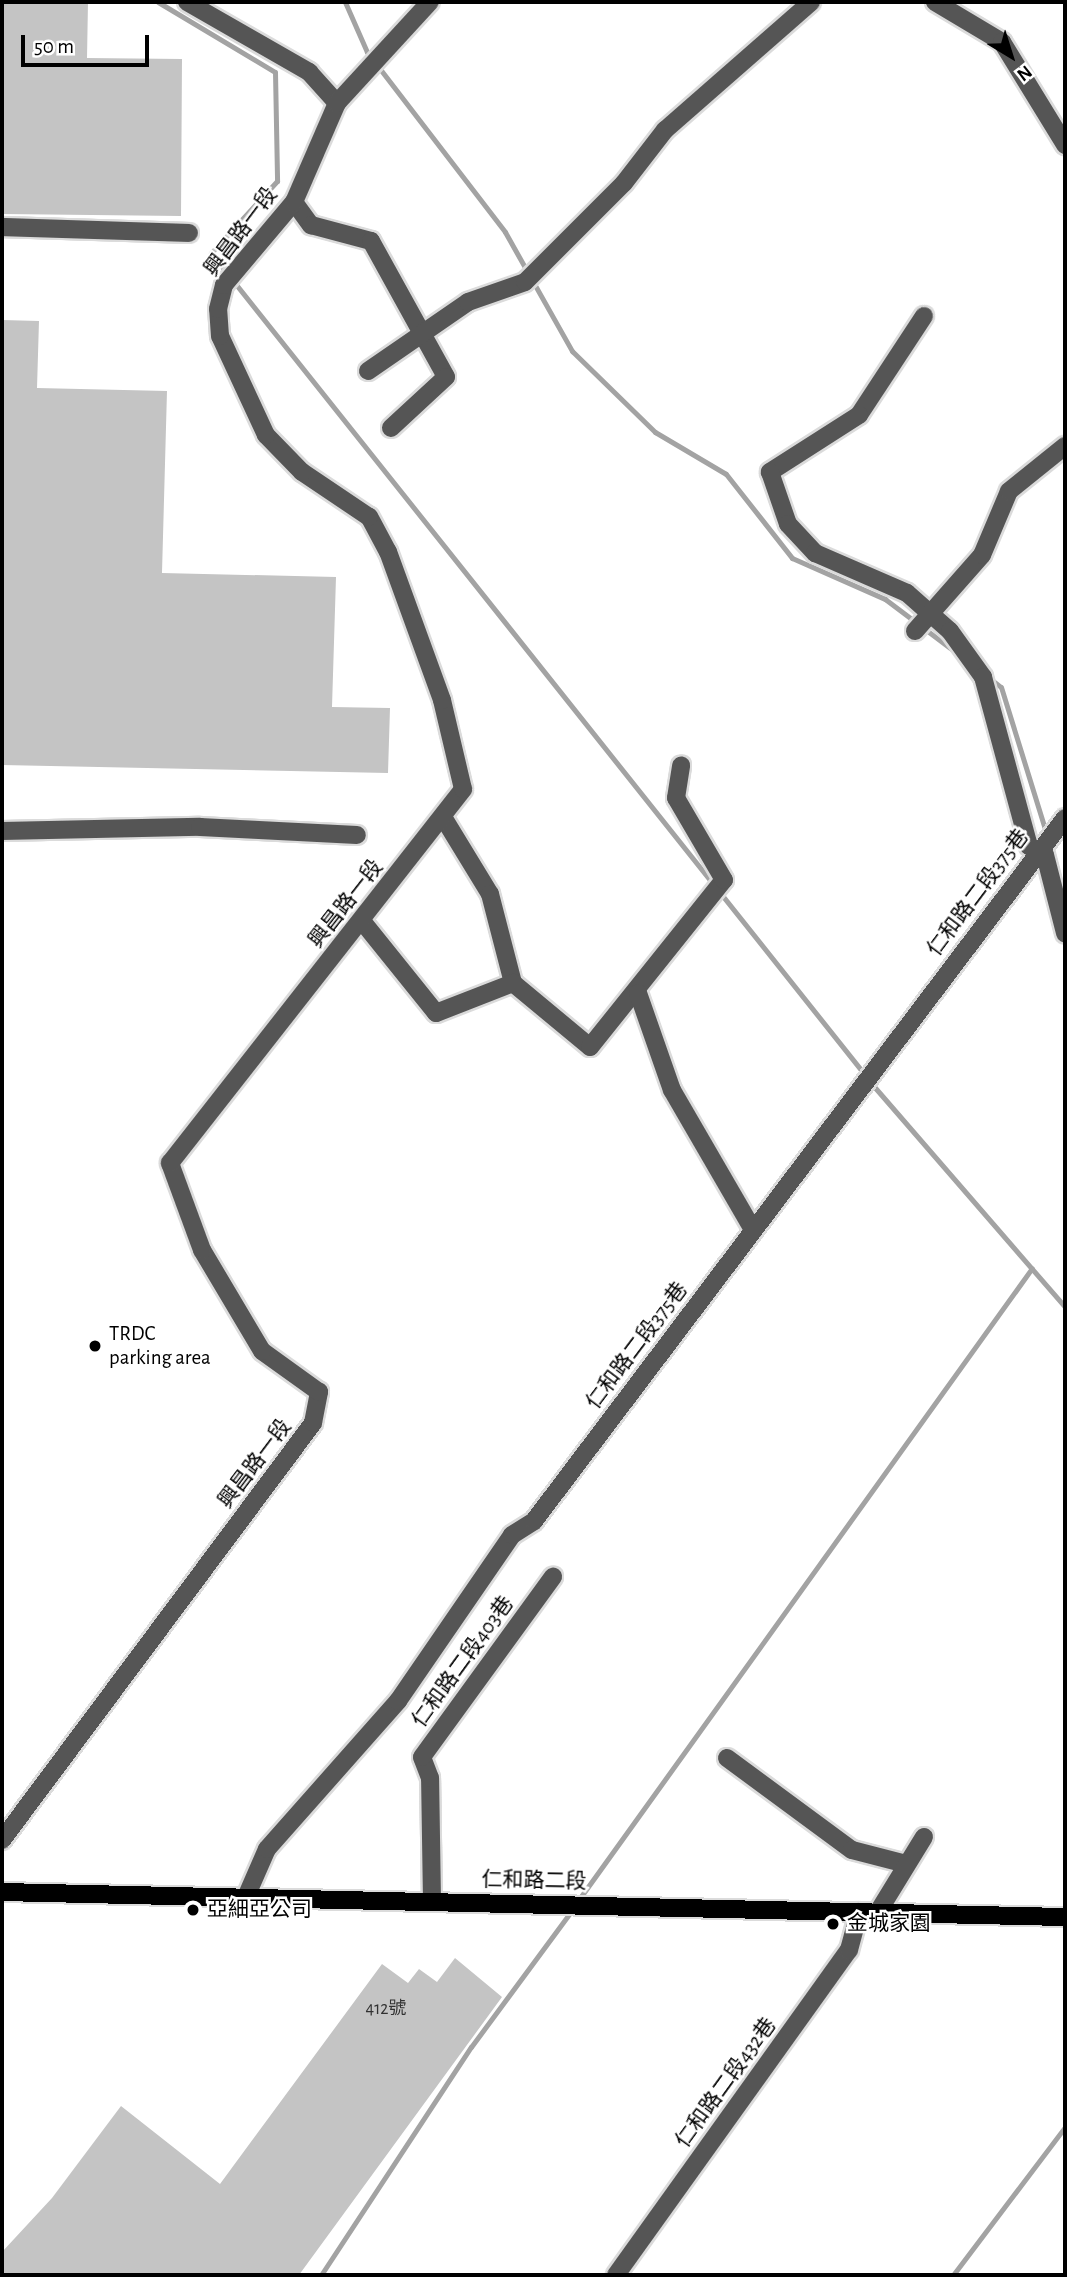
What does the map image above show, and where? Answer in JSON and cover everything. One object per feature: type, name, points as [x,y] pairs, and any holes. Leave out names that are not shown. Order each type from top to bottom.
[{"type":"main road","name":"仁和路二段","points":[[2,1892],[1065,1917]]},
{"type":"street","points":[[187,2],[309,72],[337,103],[430,2]]},
{"type":"street","points":[[368,372],[424,337],[468,302],[525,282],[625,183],[665,130],[811,2]]},
{"type":"street","points":[[935,2],[1002,42],[1065,145]]},
{"type":"street","name":"興昌路一段","points":[[2,1840],[313,1423],[319,1392],[262,1351],[202,1250],[170,1163],[463,789],[461,768],[388,552],[369,517],[302,472],[266,435],[220,337],[224,285],[294,202],[337,103]]},
{"type":"street","points":[[294,202],[311,225],[371,240],[446,377],[391,428]]},
{"type":"street","points":[[2,227],[189,233]]},
{"type":"street","points":[[924,316],[859,415],[770,472],[788,524],[815,553],[907,593],[922,620],[983,677],[1029,846],[1044,843],[1065,933]]},
{"type":"street","points":[[922,620],[982,555],[1009,491],[1065,446]]},
{"type":"street","points":[[443,817],[489,894],[513,983],[590,1047],[638,993],[724,880],[676,798],[681,765]]},
{"type":"street","name":"仁和路二段375巷","points":[[246,1897],[267,1849],[398,1701],[512,1535],[534,1521],[1065,818]]},
{"type":"street","points":[[2,831],[200,827],[358,835]]},
{"type":"street","points":[[362,921],[436,1013],[513,983]]},
{"type":"street","points":[[638,993],[672,1090],[753,1230]]},
{"type":"street","name":"仁和路二段403巷","points":[[432,1901],[430,1778],[422,1757],[553,1577]]},
{"type":"street","points":[[727,1758],[852,1850],[906,1864]]},
{"type":"street","points":[[878,1912],[924,1837]]},
{"type":"street","name":"仁和路二段432巷","points":[[616,2275],[849,1950],[859,1912]]},
{"type":"building","points":[[2,2],[88,2],[87,58],[182,59],[181,216],[2,214]]},
{"type":"building","points":[[2,320],[39,321],[37,388],[167,391],[162,573],[336,577],[332,707],[390,708],[388,773],[2,765]]},
{"type":"building","points":[[455,1958],[502,1997],[299,2275],[2,2275],[2,2252],[52,2198],[121,2106],[220,2184],[382,1964],[408,1983],[419,1969],[437,1982]]},
{"type":"waterway","points":[[158,2],[275,72],[277,181],[211,253],[865,1075]]},
{"type":"waterway","points":[[345,2],[367,52],[505,232],[572,351],[655,432],[726,474],[792,558],[885,599],[958,654]]},
{"type":"waterway","points":[[988,677],[1001,687],[1047,836]]},
{"type":"waterway","points":[[871,1083],[1065,1307]]},
{"type":"waterway","points":[[577,1902],[1032,1268]]},
{"type":"waterway","points":[[321,2275],[471,2047],[572,1910]]},
{"type":"waterway","points":[[953,2275],[1065,2127]]},
{"type":"place","name":"TRDC parking area","points":[[95,1346]]},
{"type":"place","name":"亞細亞公司","points":[[193,1910]]},
{"type":"place","name":"金城家園","points":[[833,1924]]}]
